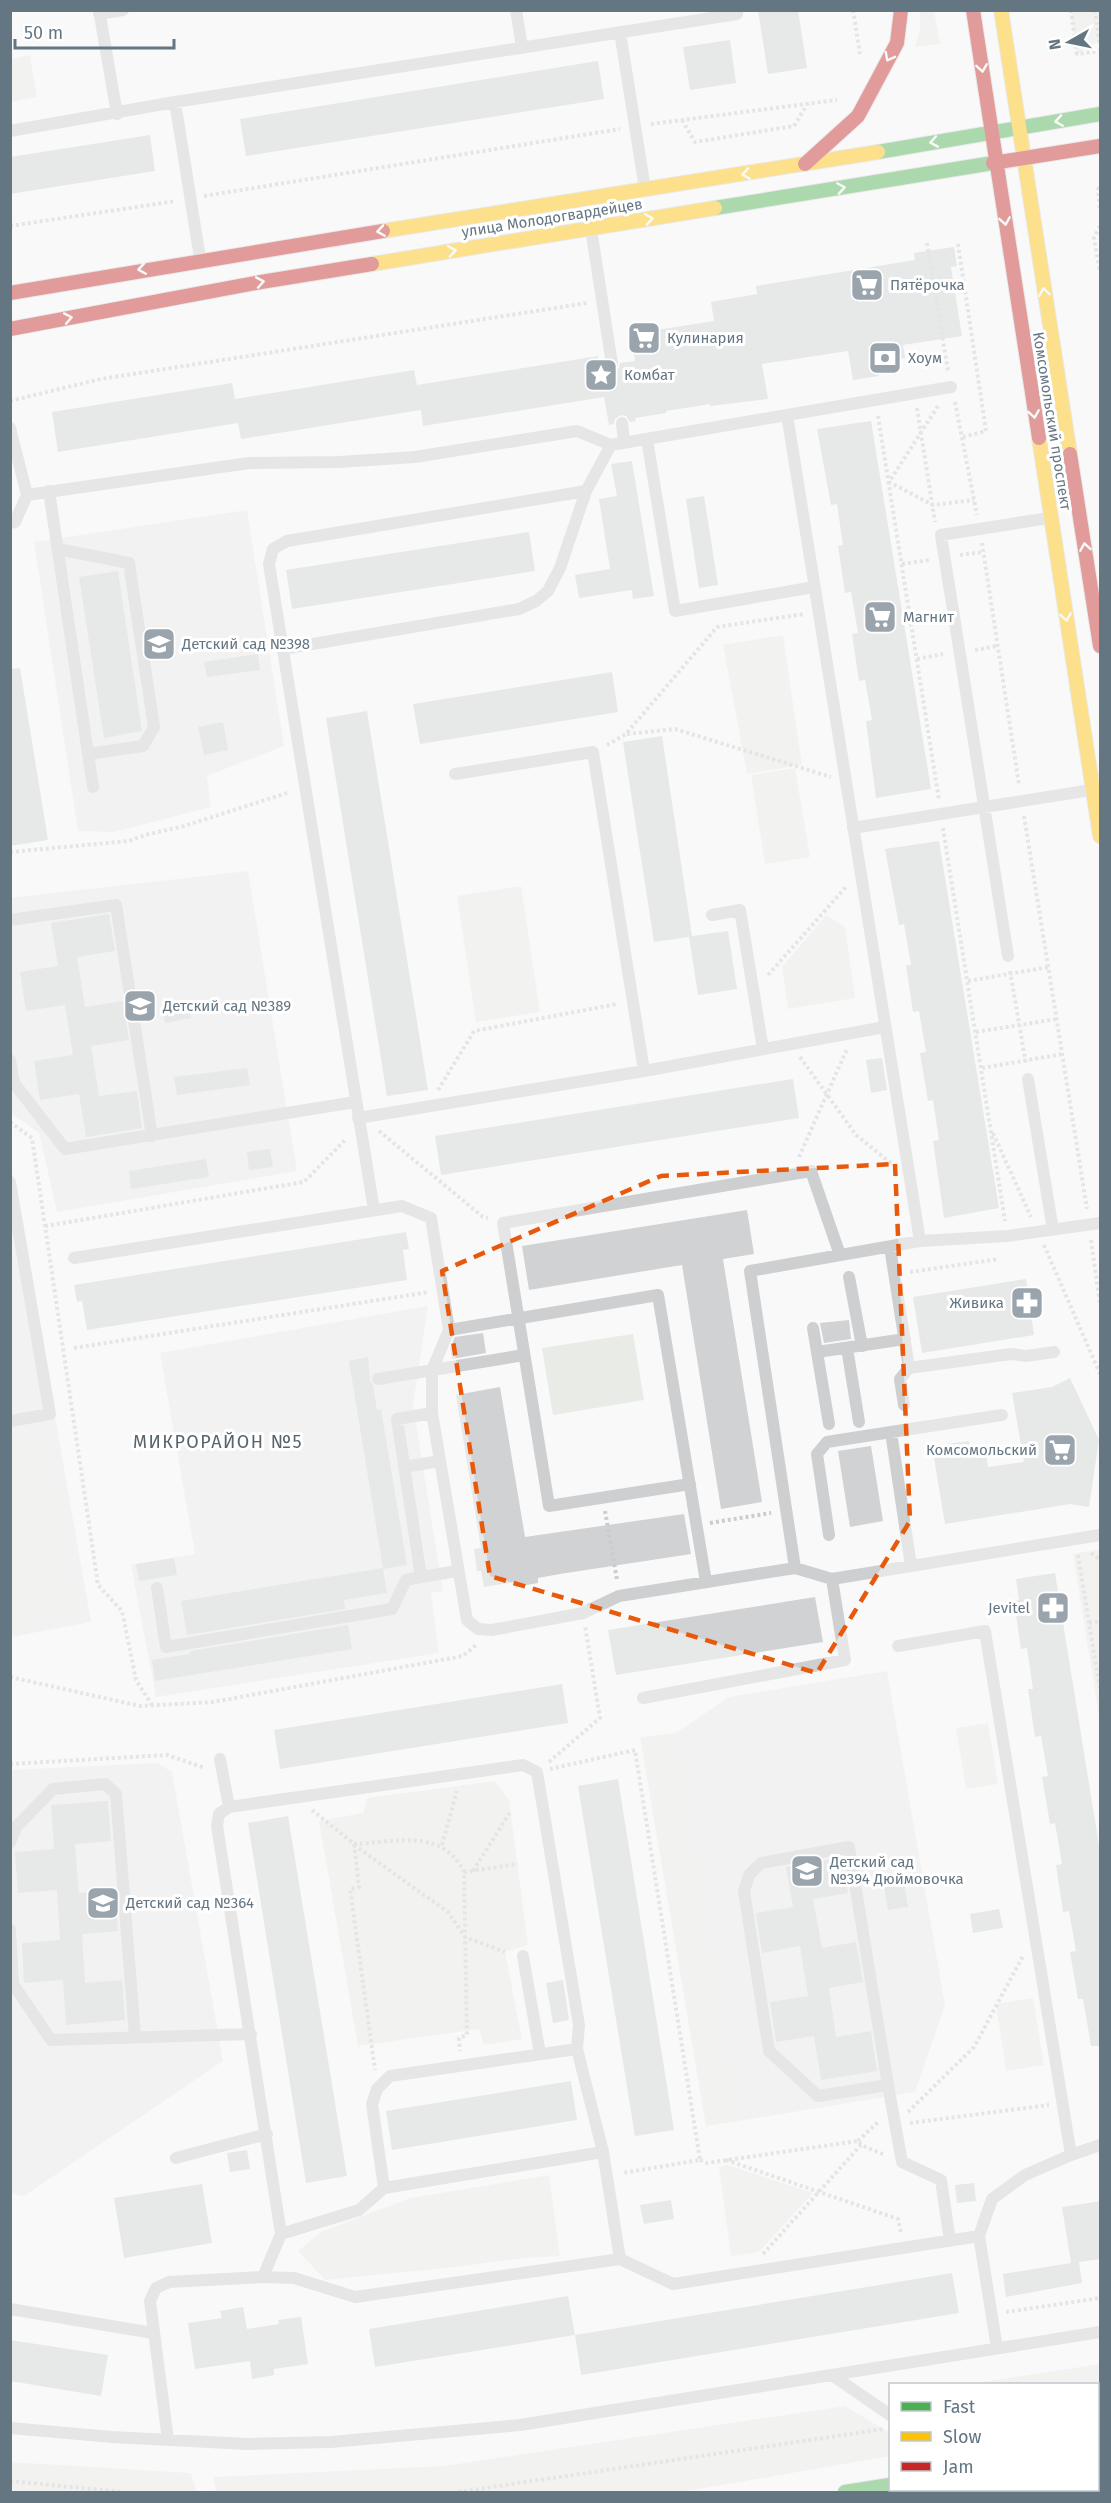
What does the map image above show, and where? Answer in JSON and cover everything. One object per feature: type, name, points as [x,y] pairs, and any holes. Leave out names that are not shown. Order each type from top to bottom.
[{"type":"main road","points":[[804,165],[858,116],[897,43],[901,10]]},
{"type":"main road","name":"Комсомольский проспект","points":[[973,10],[1101,836]]},
{"type":"main road","points":[[981,10],[989,49],[1000,50],[1004,46],[1005,38]]},
{"type":"main road","name":"Комсомольский проспект","points":[[1000,10],[1023,159],[1095,577],[1101,646]]},
{"type":"main road","name":"улица Молодогвардейцев","points":[[10,293],[200,260],[804,165],[1101,114]]},
{"type":"main road","name":"улица Молодогвардейцев","points":[[10,329],[261,282],[1101,146]]},
{"type":"main road","points":[[845,2493],[889,2485]]},
{"type":"lane","points":[[117,114],[99,12],[123,10]]},
{"type":"lane","points":[[516,10],[522,47]]},
{"type":"lane","points":[[10,131],[175,102],[737,14],[736,10]]},
{"type":"lane","points":[[620,32],[645,190]]},
{"type":"lane","points":[[175,102],[200,260]]},
{"type":"lane","points":[[591,229],[612,364]]},
{"type":"lane","points":[[27,495],[249,463],[339,462],[415,457],[577,431],[611,445],[951,387]]},
{"type":"lane","points":[[787,415],[920,1241]]},
{"type":"lane","points":[[622,423],[624,443]]},
{"type":"lane","points":[[10,428],[27,495],[15,522],[10,523]]},
{"type":"lane","points":[[647,439],[675,611],[814,587]]},
{"type":"lane","points":[[283,649],[519,609],[536,601],[548,591],[560,568],[586,491],[611,445]]},
{"type":"lane","points":[[49,491],[93,787]]},
{"type":"lane","points":[[374,1210],[269,564],[273,549],[287,541],[586,491]]},
{"type":"lane","points":[[1008,956],[941,535],[1050,518]]},
{"type":"lane","points":[[58,549],[129,563],[154,727],[143,746],[88,754]]},
{"type":"lane","points":[[455,774],[593,752],[644,1071]]},
{"type":"lane","points":[[853,828],[1093,790]]},
{"type":"lane","points":[[10,920],[116,905],[152,1136]]},
{"type":"lane","points":[[712,915],[740,910],[764,1049]]},
{"type":"lane","points":[[360,1121],[885,1027]]},
{"type":"lane","points":[[10,1060],[14,1083],[65,1149],[355,1102]]},
{"type":"lane","points":[[1028,1080],[1053,1230]]},
{"type":"lane","points":[[690,1484],[549,1506],[503,1223],[811,1171],[840,1255]]},
{"type":"lane","points":[[10,1182],[51,1414],[10,1421]]},
{"type":"lane","points":[[74,1258],[402,1206],[431,1218],[449,1330],[432,1370],[432,1413],[467,1620],[478,1629],[492,1630],[583,1613],[619,1596],[795,1568],[832,1579],[1101,1535]]},
{"type":"lane","points":[[795,1568],[750,1271],[920,1241],[1007,1236],[1095,1224]]},
{"type":"lane","points":[[890,1246],[909,1368]]},
{"type":"lane","points":[[849,1277],[862,1346]]},
{"type":"lane","points":[[449,1330],[658,1295],[706,1582]]},
{"type":"lane","points":[[813,1328],[829,1424]]},
{"type":"lane","points":[[817,1352],[904,1339]]},
{"type":"lane","points":[[847,1348],[859,1422]]},
{"type":"lane","points":[[904,1406],[900,1379],[909,1368],[1011,1354],[1026,1356],[1054,1353]]},
{"type":"lane","points":[[378,1379],[524,1355]]},
{"type":"lane","points":[[421,1576],[397,1419],[432,1413]]},
{"type":"lane","points":[[829,1534],[817,1454],[827,1442],[1002,1415]]},
{"type":"lane","points":[[891,1432],[911,1566]]},
{"type":"lane","points":[[404,1467],[440,1461]]},
{"type":"lane","points":[[157,1587],[166,1647],[392,1609],[406,1580],[458,1570]]},
{"type":"lane","points":[[644,1698],[845,1660],[832,1579]]},
{"type":"lane","points":[[898,1646],[985,1631],[1071,2155]]},
{"type":"lane","points":[[220,1759],[229,1807]]},
{"type":"lane","points":[[263,2277],[281,2234],[217,1826],[219,1814],[229,1807],[523,1765],[537,1772],[579,2025],[577,2049],[603,2152],[620,2259]]},
{"type":"lane","points":[[10,1842],[17,1826],[54,1789],[105,1784],[116,1794],[135,2037]]},
{"type":"lane","points":[[888,2085],[818,2096],[769,2051],[744,1891],[749,1875],[761,1863],[849,1847],[902,2162],[941,2180],[950,2241]]},
{"type":"lane","points":[[10,1929],[13,1984],[51,2040],[250,2034]]},
{"type":"lane","points":[[523,1956],[540,2054]]},
{"type":"lane","points":[[384,2188],[372,2104],[377,2089],[390,2076],[577,2049]]},
{"type":"lane","points":[[176,2158],[267,2134]]},
{"type":"lane","points":[[997,2348],[979,2236],[992,2199],[1025,2175],[1101,2145]]},
{"type":"lane","points":[[281,2234],[358,2210],[384,2188],[603,2152]]},
{"type":"lane","points":[[168,2440],[150,2301],[156,2288],[169,2282],[263,2277],[294,2278],[355,2297],[620,2259],[673,2284],[979,2236]]},
{"type":"lane","points":[[10,2309],[153,2333]]},
{"type":"lane","points":[[10,2428],[247,2444],[331,2442],[520,2425],[1101,2332]]},
{"type":"lane","points":[[832,2375],[889,2414]]},
{"type":"path","points":[[1071,10],[1077,54],[1101,51]]},
{"type":"path","points":[[1095,10],[1101,46]]},
{"type":"path","points":[[10,226],[635,126],[831,99],[867,100]]},
{"type":"path","points":[[682,120],[695,142],[794,126],[809,102]]},
{"type":"path","points":[[1101,188],[1098,189],[1101,210]]},
{"type":"path","points":[[1101,226],[1094,238],[1101,272]]},
{"type":"path","points":[[927,243],[951,387],[963,437],[979,529],[1057,1019],[1095,1224],[1101,1304]]},
{"type":"path","points":[[958,244],[986,431],[963,437]]},
{"type":"path","points":[[10,401],[102,379],[602,300]]},
{"type":"path","points":[[951,387],[889,482],[933,505],[974,500]]},
{"type":"path","points":[[915,393],[936,529],[941,535]]},
{"type":"path","points":[[593,752],[626,734],[717,627],[818,612]]},
{"type":"path","points":[[626,734],[675,729],[845,782]]},
{"type":"path","points":[[10,852],[129,841],[305,787]]},
{"type":"path","points":[[754,992],[845,887],[862,883]]},
{"type":"path","points":[[1008,956],[1028,1080]]},
{"type":"path","points":[[427,1108],[474,1031],[633,1001]]},
{"type":"path","points":[[976,1032],[1057,1019]]},
{"type":"path","points":[[792,1174],[855,1032]]},
{"type":"path","points":[[791,1044],[856,1135],[880,1156],[910,1176]]},
{"type":"path","points":[[982,1068],[1063,1054]]},
{"type":"path","points":[[45,1226],[304,1182],[360,1121],[483,1217],[503,1223]]},
{"type":"path","points":[[10,1122],[32,1138],[98,1585],[122,1611],[136,1680],[152,1705]]},
{"type":"path","points":[[991,1128],[1101,1374]]},
{"type":"path","points":[[894,1275],[999,1259]]},
{"type":"path","points":[[74,1348],[444,1290]]},
{"type":"path","points":[[603,1498],[619,1596]]},
{"type":"path","points":[[696,1526],[787,1511]]},
{"type":"path","points":[[1076,1539],[1089,1623],[1099,1664],[1101,1690]]},
{"type":"path","points":[[537,1772],[600,1718],[583,1613]]},
{"type":"path","points":[[1089,1623],[1101,1621]]},
{"type":"path","points":[[10,1677],[140,1706],[213,1702],[463,1656],[492,1630]]},
{"type":"path","points":[[537,1772],[635,1750],[700,2160]]},
{"type":"path","points":[[10,1764],[167,1755],[223,1774]]},
{"type":"path","points":[[442,1845],[462,1774]]},
{"type":"path","points":[[304,1796],[314,1813],[448,1912],[465,1937],[505,1952]]},
{"type":"path","points":[[473,1870],[511,1811]]},
{"type":"path","points":[[354,1844],[416,1840],[442,1845],[458,1859],[464,1872],[467,2035],[459,2038],[462,2066]]},
{"type":"path","points":[[354,1844],[359,1887],[350,1889],[377,2089]]},
{"type":"path","points":[[464,1872],[518,1864]]},
{"type":"path","points":[[895,2125],[974,2047],[1020,1958],[1036,1942]]},
{"type":"path","points":[[895,2125],[1064,2103]]},
{"type":"path","points":[[744,2274],[892,2108]]},
{"type":"path","points":[[607,2176],[700,2160],[707,2163],[859,2143],[902,2162]]},
{"type":"path","points":[[726,2160],[898,2219],[904,2248]]},
{"type":"path","points":[[1003,2301],[1005,2313],[1101,2298]]},
{"type":"path","points":[[458,2493],[889,2428]]},
{"type":"path","points":[[10,2481],[124,2493]]},
{"type":"highlighted area","points":[[895,1164],[910,1521],[817,1673],[490,1576],[442,1271],[661,1176]]},
{"type":"shaded area","points":[[920,11],[934,11],[940,44],[915,47],[920,30]]},
{"type":"shaded area","points":[[1071,11],[1100,11],[1100,40],[1077,54]]},
{"type":"shaded area","points":[[30,55],[37,97],[11,102],[11,59]]},
{"type":"shaded area","name":"Детский сад №398","points":[[247,510],[284,746],[207,776],[211,807],[114,832],[78,831],[34,542]]},
{"type":"shaded area","points":[[783,635],[802,765],[747,774],[723,645]]},
{"type":"shaded area","points":[[795,768],[810,857],[765,864],[751,775]]},
{"type":"shaded area","name":"Детский сад №389","points":[[248,871],[297,1171],[57,1212],[39,1133],[11,1113],[10,898]]},
{"type":"shaded area","points":[[521,886],[540,1012],[476,1022],[457,896]]},
{"type":"shaded area","points":[[826,915],[845,927],[855,998],[788,1009],[782,967]]},
{"type":"shaded area","points":[[10,1160],[91,1622],[11,1637],[10,1637]]},
{"type":"shaded area","points":[[428,1306],[413,1405],[443,1591],[431,1593],[439,1653],[156,1697],[131,1565],[195,1554],[160,1353]]},
{"type":"shaded area","points":[[633,1334],[644,1400],[553,1415],[542,1348]]},
{"type":"shaded area","points":[[48,1438],[79,1617],[11,1629],[11,1445]]},
{"type":"shaded area","points":[[1100,1549],[1100,1723],[1073,1554]]},
{"type":"shaded area","name":"Детский сад №394 Дюймовочка","points":[[887,1671],[945,2005],[915,2092],[733,2122],[670,1737],[729,1697]]},
{"type":"shaded area","points":[[988,1723],[998,1784],[966,1789],[956,1728]]},
{"type":"shaded area","points":[[676,1733],[738,2121],[706,2126],[640,1737]]},
{"type":"shaded area","name":"Детский сад №364","points":[[157,1763],[172,1772],[223,2061],[24,2196],[10,2193],[10,1770]]},
{"type":"shaded area","points":[[495,1781],[509,1800],[528,1945],[505,1952],[522,2039],[484,2045],[479,2029],[358,2046],[319,1821],[363,1813],[367,1798]]},
{"type":"shaded area","points":[[1033,1998],[1044,2065],[1006,2071],[996,2004]]},
{"type":"shaded area","points":[[728,2165],[813,2193],[759,2252],[731,2256],[719,2167]]},
{"type":"shaded area","points":[[549,2175],[560,2256],[325,2280],[298,2251],[321,2232],[410,2198]]},
{"type":"shaded area","points":[[1100,2364],[1100,2422],[1099,2383],[976,2383]]},
{"type":"shaded area","points":[[845,2406],[889,2432],[889,2456],[682,2492],[216,2492],[213,2477],[444,2466]]},
{"type":"shaded area","points":[[10,2462],[191,2473],[196,2490],[195,2492],[11,2492]]},
{"type":"shaded area","points":[[1099,2472],[1100,2492],[980,2492],[1099,2491]]},
{"type":"building","points":[[758,10],[798,10],[807,68],[768,74]]},
{"type":"building","points":[[730,40],[736,83],[690,90],[683,47]]},
{"type":"building","points":[[598,61],[604,99],[246,156],[240,119]]},
{"type":"building","points":[[150,135],[155,171],[10,194],[10,157]]},
{"type":"building","points":[[954,247],[957,266],[951,267],[962,336],[903,345],[905,358],[877,362],[879,376],[853,380],[848,351],[762,364],[768,399],[710,406],[710,404],[666,411],[666,413],[635,418],[636,421],[630,422],[626,416],[621,415],[615,419],[614,424],[609,425],[604,397],[423,426],[421,410],[241,439],[238,423],[58,452],[52,412],[232,383],[235,399],[414,370],[417,385],[598,356],[599,366],[604,366],[614,372],[619,368],[620,363],[635,361],[631,334],[714,321],[711,302],[757,294],[756,286],[915,260],[914,253]]},
{"type":"building","points":[[871,421],[931,789],[876,798],[866,721],[872,720],[865,680],[859,681],[852,634],[858,633],[851,592],[845,593],[838,546],[843,545],[837,504],[831,505],[817,429]]},
{"type":"building","points":[[632,461],[654,596],[633,599],[632,590],[579,598],[575,575],[610,569],[599,499],[617,496],[611,464]]},
{"type":"building","points":[[704,496],[718,585],[699,588],[686,499]]},
{"type":"building","points":[[529,532],[535,571],[292,609],[286,570]]},
{"type":"building","points":[[118,571],[142,731],[104,738],[79,577]]},
{"type":"building","points":[[258,654],[260,670],[207,677],[204,662]]},
{"type":"building","points":[[20,668],[48,840],[10,846],[10,669]]},
{"type":"building","points":[[612,672],[618,712],[420,744],[413,704]]},
{"type":"building","points":[[367,711],[428,1090],[387,1096],[326,718]]},
{"type":"building","points":[[223,722],[228,750],[204,755],[198,727]]},
{"type":"building","points":[[662,736],[692,936],[728,931],[737,989],[698,995],[689,937],[654,942],[623,742]]},
{"type":"building","points":[[939,841],[999,1208],[944,1218],[933,1141],[939,1140],[933,1100],[928,1101],[920,1053],[926,1052],[919,1011],[913,1012],[906,965],[911,965],[904,924],[899,925],[885,849]]},
{"type":"building","points":[[109,914],[115,951],[77,957],[85,1007],[123,1001],[129,1040],[91,1046],[99,1096],[137,1091],[142,1128],[86,1137],[79,1094],[40,1100],[34,1061],[73,1055],[65,1005],[26,1011],[20,972],[58,966],[51,923]]},
{"type":"building","points":[[187,1000],[191,1018],[165,1023],[161,1005]]},
{"type":"building","points":[[882,1058],[887,1090],[871,1093],[866,1060]]},
{"type":"building","points":[[247,1068],[250,1085],[177,1095],[174,1077]]},
{"type":"building","points":[[793,1079],[799,1118],[441,1175],[435,1136]]},
{"type":"building","points":[[270,1149],[273,1167],[249,1170],[247,1152]]},
{"type":"building","points":[[206,1159],[209,1177],[131,1189],[129,1171]]},
{"type":"building","points":[[747,1210],[754,1254],[723,1259],[762,1502],[721,1509],[682,1265],[529,1290],[522,1246]]},
{"type":"building","points":[[406,1232],[409,1249],[403,1250],[407,1280],[87,1330],[82,1301],[77,1302],[74,1285]]},
{"type":"building","points":[[1026,1279],[1034,1335],[922,1353],[913,1297]]},
{"type":"building","points":[[849,1320],[851,1339],[824,1343],[820,1323]]},
{"type":"building","points":[[483,1333],[486,1353],[452,1359],[450,1348],[455,1337]]},
{"type":"building","points":[[368,1357],[370,1381],[373,1385],[377,1410],[381,1409],[407,1565],[383,1569],[387,1593],[344,1600],[345,1609],[187,1635],[181,1601],[383,1568],[349,1361]]},
{"type":"building","name":"Комсомольский","points":[[1070,1378],[1099,1440],[1089,1507],[1070,1504],[945,1524],[932,1446],[969,1441],[971,1456],[986,1454],[988,1467],[1024,1462],[1012,1393],[1052,1387]]},
{"type":"building","points":[[500,1387],[525,1537],[684,1514],[691,1554],[538,1578],[538,1583],[516,1587],[515,1582],[484,1587],[481,1571],[477,1571],[474,1549],[481,1548],[456,1395]]},
{"type":"building","points":[[871,1446],[883,1521],[850,1527],[838,1451]]},
{"type":"building","points":[[174,1558],[177,1575],[139,1581],[136,1564]]},
{"type":"building","points":[[1055,1573],[1101,1858],[1101,2046],[1091,2046],[1083,1999],[1078,1999],[1070,1952],[1076,1951],[1069,1911],[1063,1912],[1056,1865],[1062,1864],[1055,1823],[1050,1824],[1042,1777],[1048,1776],[1041,1736],[1035,1737],[1028,1689],[1033,1689],[1027,1648],[1021,1649],[1014,1601],[1019,1600],[1016,1579]]},
{"type":"building","points":[[815,1597],[823,1642],[616,1675],[608,1630]]},
{"type":"building","points":[[348,1625],[352,1649],[155,1681],[152,1660],[190,1654],[190,1651]]},
{"type":"building","points":[[562,1684],[568,1723],[280,1769],[274,1730]]},
{"type":"building","points":[[618,1779],[674,2130],[635,2136],[578,1786]]},
{"type":"building","points":[[108,1801],[111,1841],[75,1844],[79,1893],[115,1890],[118,1931],[82,1934],[85,1983],[122,1980],[125,2020],[66,2025],[63,1980],[24,1983],[22,1943],[60,1940],[57,1890],[18,1893],[15,1852],[54,1849],[51,1805]]},
{"type":"building","points":[[288,1816],[347,2176],[306,2183],[248,1823]]},
{"type":"building","points":[[842,1857],[848,1893],[813,1899],[822,1948],[856,1942],[863,1982],[829,1988],[836,2037],[871,2031],[877,2071],[821,2080],[814,2036],[776,2042],[770,2002],[808,1996],[800,1946],[762,1953],[756,1913],[793,1907],[786,1867]]},
{"type":"building","points":[[903,1876],[908,1907],[888,1910],[883,1879]]},
{"type":"building","points":[[999,1909],[1003,1928],[973,1933],[970,1914]]},
{"type":"building","points":[[563,1980],[569,2020],[553,2023],[546,1983]]},
{"type":"building","points":[[571,2081],[577,2120],[392,2150],[386,2111]]},
{"type":"building","points":[[247,2150],[250,2169],[230,2172],[227,2153]]},
{"type":"building","points":[[974,2183],[976,2201],[957,2203],[955,2185]]},
{"type":"building","points":[[202,2184],[212,2243],[124,2258],[114,2198]]},
{"type":"building","points":[[671,2200],[674,2219],[644,2224],[640,2205]]},
{"type":"building","points":[[1101,2201],[1101,2259],[1079,2262],[1082,2283],[1006,2297],[1003,2274],[1071,2263],[1062,2207]]},
{"type":"building","points":[[952,2273],[959,2313],[581,2375],[575,2335]]},
{"type":"building","points":[[568,2296],[575,2335],[375,2367],[369,2329]]},
{"type":"building","points":[[243,2307],[247,2329],[279,2324],[278,2320],[301,2317],[308,2364],[274,2369],[274,2375],[252,2379],[250,2361],[195,2369],[188,2323],[222,2318],[220,2311]]},
{"type":"building","points":[[10,2340],[108,2355],[101,2396],[10,2381]]},
{"type":"traffic: fast","points":[[878,152],[1100,114]]},
{"type":"traffic: fast","points":[[715,208],[993,163]]},
{"type":"traffic: fast","points":[[845,2492],[889,2485]]},
{"type":"traffic: slow","points":[[1001,10],[1070,454]]},
{"type":"traffic: slow","points":[[383,231],[878,152]]},
{"type":"traffic: slow","points":[[372,264],[715,208]]},
{"type":"traffic: slow","points":[[1039,438],[1100,836]]},
{"type":"traffic: jam","points":[[805,164],[858,116],[897,43],[901,10]]},
{"type":"traffic: jam","points":[[973,10],[1039,438]]},
{"type":"traffic: jam","points":[[993,163],[1100,146]]},
{"type":"traffic: jam","points":[[10,293],[383,231]]},
{"type":"traffic: jam","points":[[10,329],[261,282],[372,264]]},
{"type":"traffic: jam","points":[[1070,454],[1100,646]]},
{"type":"place","name":"Пятёрочка","points":[[867,285]]},
{"type":"place","name":"Кулинария","points":[[644,338]]},
{"type":"place","name":"Хоум","points":[[885,358]]},
{"type":"place","name":"Комбат","points":[[601,375]]},
{"type":"place","name":"Магнит","points":[[880,617]]},
{"type":"place","name":"Детский сад №398","points":[[159,644]]},
{"type":"place","name":"Детский сад №389","points":[[140,1006]]},
{"type":"place","name":"Живика","points":[[1027,1303]]},
{"type":"place","name":"Комсомольский","points":[[1060,1450]]},
{"type":"place","name":"Jevitel","points":[[1053,1608]]},
{"type":"place","name":"Детский сад №394 Дюймовочка","points":[[807,1871]]},
{"type":"place","name":"Детский сад №364","points":[[103,1903]]},
{"type":"district","name":"МИКРОРАЙОН №5","points":[[218,1442]]}]
